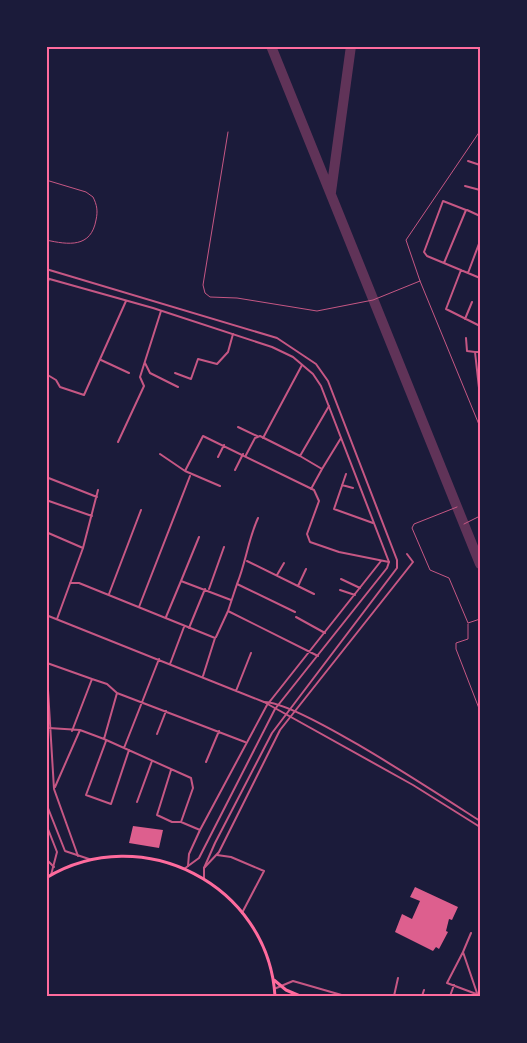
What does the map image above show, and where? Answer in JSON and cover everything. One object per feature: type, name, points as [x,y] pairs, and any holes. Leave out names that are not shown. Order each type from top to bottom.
[{"type":"main road","points":[[46,878],[63,868],[109,856],[143,857],[186,868],[216,887],[254,930],[274,980],[275,996]]},
{"type":"main road","points":[[274,980],[280,986],[300,996]]},
{"type":"street","points":[[468,161],[480,165]]},
{"type":"street","points":[[465,186],[480,190]]},
{"type":"street","points":[[480,216],[443,201],[424,252],[427,256],[480,278]]},
{"type":"street","points":[[444,263],[466,210]]},
{"type":"street","points":[[468,273],[480,241]]},
{"type":"street","points":[[46,269],[278,338],[316,364],[328,381],[397,560],[398,568],[289,708],[255,763],[204,868],[204,879]]},
{"type":"street","points":[[461,270],[446,309],[480,326]]},
{"type":"street","points":[[46,287],[48,279],[163,311],[272,347],[302,364],[317,380],[329,406],[389,562],[387,568],[275,709],[199,858],[186,868]]},
{"type":"street","points":[[46,374],[56,380],[60,387],[84,395],[126,300]]},
{"type":"street","points":[[465,319],[472,302]]},
{"type":"street","points":[[118,442],[144,386],[140,377],[167,304]]},
{"type":"street","points":[[175,373],[191,379],[198,359],[217,364],[228,352],[235,325]]},
{"type":"street","points":[[466,338],[467,351],[480,352]]},
{"type":"street","points":[[475,352],[480,397]]},
{"type":"street","points":[[101,360],[129,373]]},
{"type":"street","points":[[145,362],[150,373],[177,387]]},
{"type":"street","points":[[263,438],[302,364]]},
{"type":"street","points":[[300,456],[329,406]]},
{"type":"street","points":[[238,427],[322,469]]},
{"type":"street","points":[[185,471],[203,436],[314,490],[319,501],[307,534],[310,542],[381,561],[397,560]]},
{"type":"street","points":[[235,470],[257,436]]},
{"type":"street","points":[[311,489],[341,438]]},
{"type":"street","points":[[218,457],[224,445]]},
{"type":"street","points":[[160,454],[190,474],[220,486]]},
{"type":"street","points":[[139,607],[190,474]]},
{"type":"street","points":[[346,474],[334,506],[335,511],[373,523]]},
{"type":"street","points":[[46,477],[97,497]]},
{"type":"street","points":[[342,485],[353,488]]},
{"type":"street","points":[[57,619],[82,548],[98,490]]},
{"type":"street","points":[[46,500],[92,516]]},
{"type":"street","points":[[108,595],[141,510]]},
{"type":"street","points":[[202,676],[247,561],[249,537],[258,518]]},
{"type":"street","points":[[46,532],[82,548]]},
{"type":"street","points":[[166,618],[199,537]]},
{"type":"street","points":[[189,628],[224,547]]},
{"type":"street","points":[[204,868],[217,855],[280,730],[413,562],[407,554]]},
{"type":"street","points":[[247,561],[314,594]]},
{"type":"street","points":[[186,868],[189,854],[200,830],[245,742],[268,704],[381,561]]},
{"type":"street","points":[[277,575],[284,562]]},
{"type":"street","points":[[298,586],[306,569]]},
{"type":"street","points":[[341,579],[360,588]]},
{"type":"street","points":[[181,580],[231,600]]},
{"type":"street","points":[[70,583],[79,583],[215,638]]},
{"type":"street","points":[[237,584],[295,612]]},
{"type":"street","points":[[340,590],[355,595]]},
{"type":"street","points":[[228,611],[318,656]]},
{"type":"street","points":[[46,615],[264,702],[413,785],[480,827]]},
{"type":"street","points":[[296,617],[325,633]]},
{"type":"street","points":[[170,664],[185,626]]},
{"type":"street","points":[[236,691],[251,653]]},
{"type":"street","points":[[46,657],[54,789],[78,856]]},
{"type":"street","points":[[124,748],[159,659]]},
{"type":"street","points":[[47,663],[107,684],[117,693],[245,742]]},
{"type":"street","points":[[72,731],[92,679]]},
{"type":"street","points":[[117,693],[105,739],[86,795],[111,804],[129,750]]},
{"type":"street","points":[[268,704],[296,711],[409,776],[480,821]]},
{"type":"street","points":[[156,734],[166,711]]},
{"type":"street","points":[[49,728],[80,730],[105,739],[194,782],[181,822]]},
{"type":"street","points":[[54,789],[80,730]]},
{"type":"street","points":[[206,762],[219,731]]},
{"type":"street","points":[[137,802],[152,760]]},
{"type":"street","points":[[171,770],[157,815],[200,830]]},
{"type":"street","points":[[46,803],[65,850],[92,860]]},
{"type":"street","points":[[46,824],[57,852],[51,875]]},
{"type":"street","points":[[217,855],[231,857],[264,871],[242,914]]},
{"type":"street","points":[[46,859],[54,867]]},
{"type":"street","points":[[471,933],[447,983],[479,995]]},
{"type":"street","points":[[463,952],[479,995]]},
{"type":"street","points":[[394,996],[398,978]]},
{"type":"street","points":[[274,989],[293,981],[345,996]]},
{"type":"street","points":[[450,996],[454,985]]},
{"type":"street","points":[[422,996],[424,990]]},
{"type":"lane","points":[[480,131],[408,235],[406,244],[480,427]]},
{"type":"lane","points":[[228,132],[203,285],[205,293],[210,297],[237,298],[317,311],[373,300],[420,281]]},
{"type":"lane","points":[[46,180],[86,192],[93,197],[98,213],[90,238],[82,243],[69,245],[46,240]]},
{"type":"lane","points":[[457,507],[414,524],[412,528],[430,570],[444,575],[452,582],[468,623],[468,639],[456,644],[456,649],[480,711]]},
{"type":"lane","points":[[464,524],[480,516]]},
{"type":"lane","points":[[468,623],[480,619]]},
{"type":"building","points":[[133,826],[163,830],[159,848],[129,843]]},
{"type":"building","points":[[415,887],[458,907],[452,920],[449,919],[446,931],[448,932],[439,949],[436,947],[433,951],[395,932],[402,914],[412,919],[420,901],[410,897]]},
{"type":"taxiway","points":[[271,46],[480,564]]},
{"type":"taxiway","points":[[331,192],[351,46]]}]
